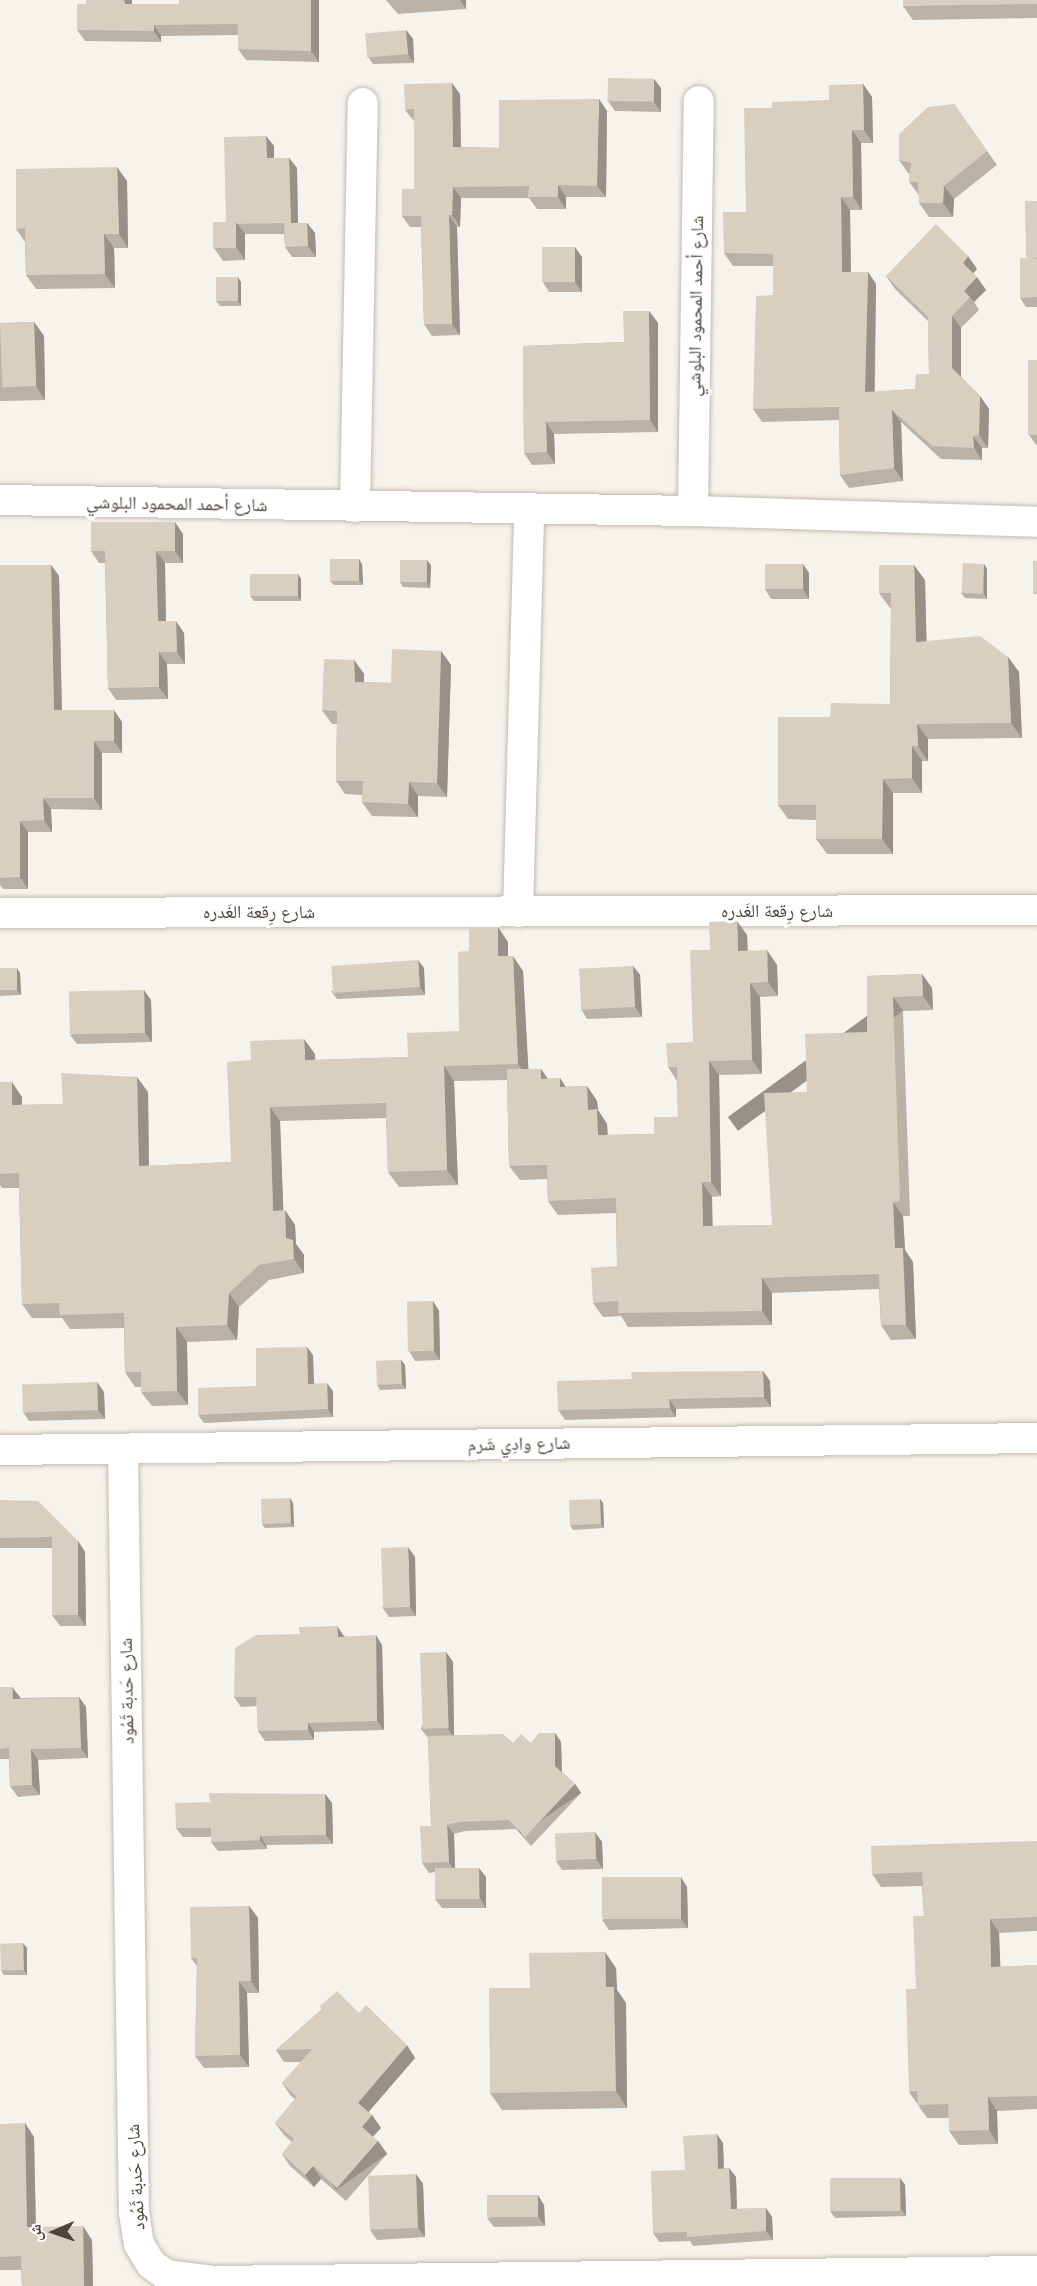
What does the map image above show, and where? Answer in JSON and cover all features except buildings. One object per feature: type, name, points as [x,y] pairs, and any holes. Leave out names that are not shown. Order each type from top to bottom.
[{"type":"street","name":"شارع أحمد المحمود البلوشي","points":[[693,511],[699,100]]},
{"type":"street","points":[[355,507],[363,103]]},
{"type":"street","name":"شارع أحمد المحمود البلوشي","points":[[0,500],[529,511],[693,511],[1037,522]]},
{"type":"street","points":[[518,912],[529,511]]},
{"type":"street","name":"شارع رِقعة الغَدره","points":[[0,913],[1037,910]]},
{"type":"street","name":"شارع وادِي شَرم","points":[[0,1450],[1037,1438]]},
{"type":"street","name":"شارع حَدبة ثَمُود","points":[[123,1449],[134,2213],[139,2244],[151,2264],[166,2275],[213,2281],[1037,2271]]}]
